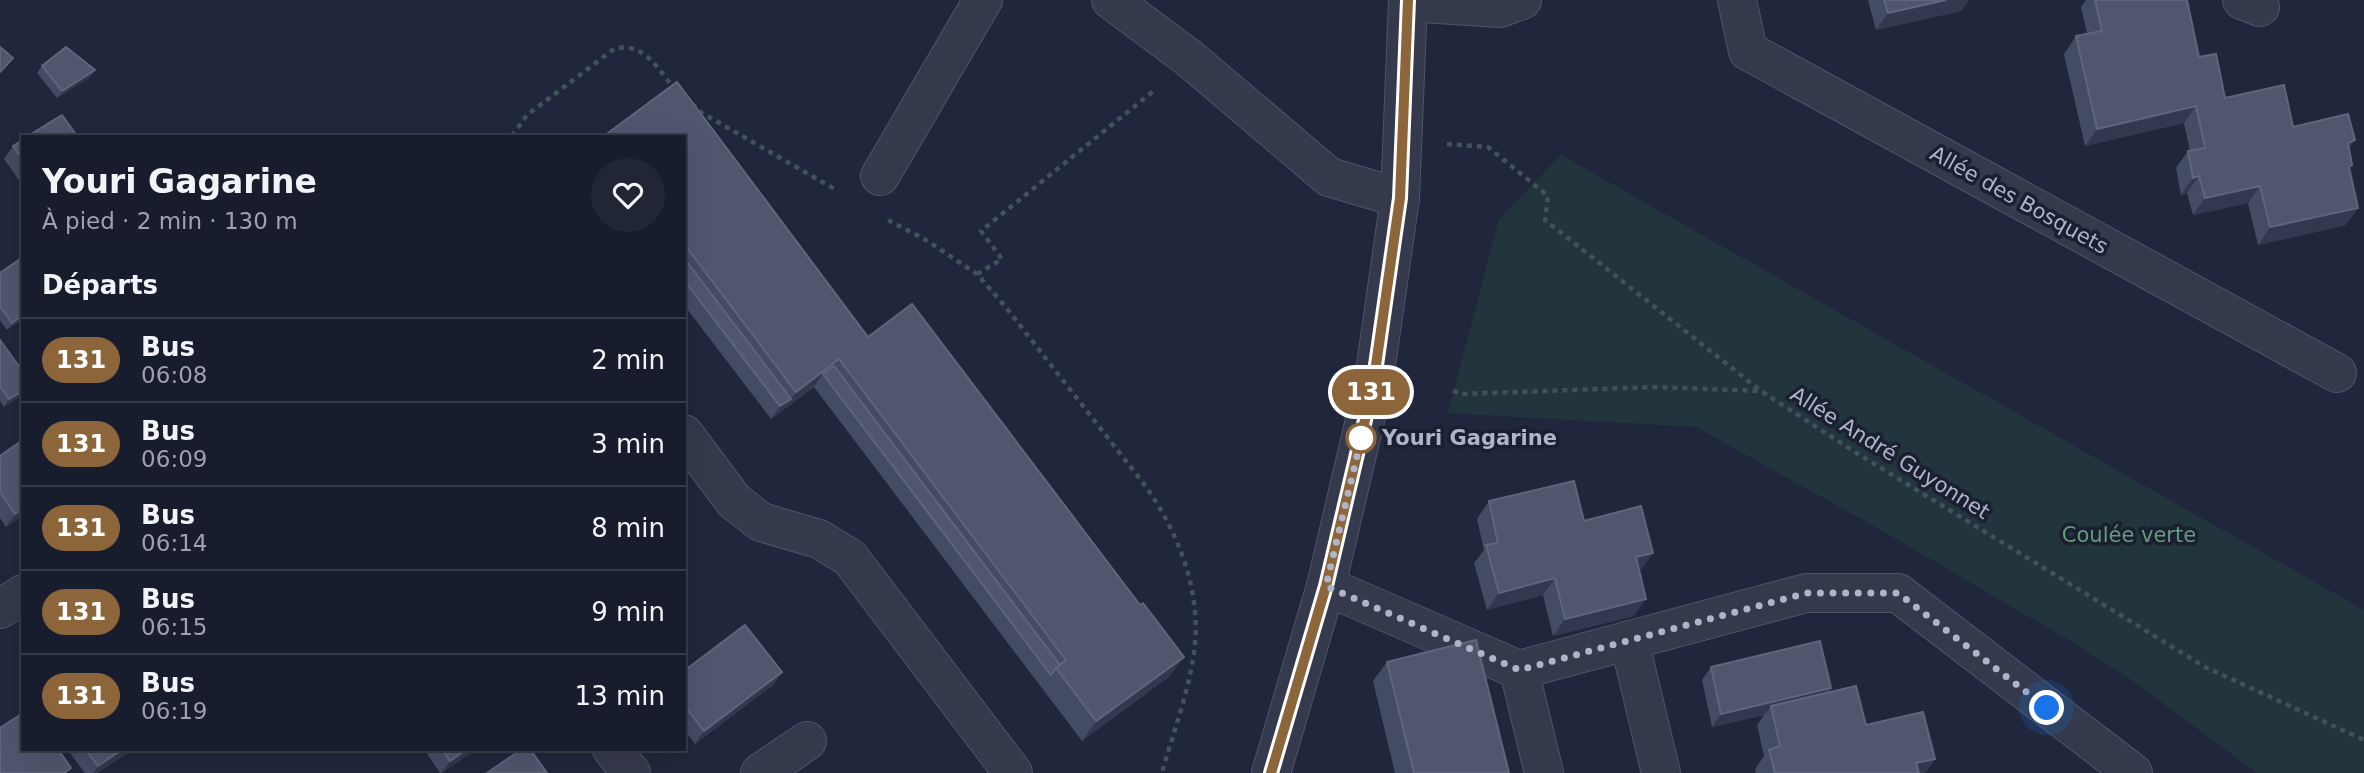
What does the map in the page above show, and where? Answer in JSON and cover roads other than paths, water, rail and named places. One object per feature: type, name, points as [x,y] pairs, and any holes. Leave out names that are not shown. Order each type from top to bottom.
[{"type":"street","points":[[880,176],[983,0]]},
{"type":"street","points":[[1111,0],[1189,58],[1329,177],[1400,198]]},
{"type":"street","points":[[1271,773],[1326,586],[1373,386],[1400,198],[1407,1],[1500,8],[1522,0]]},
{"type":"street","name":"Allée des Bosquets","points":[[1737,0],[1748,51],[2337,373]]},
{"type":"street","points":[[686,436],[734,501],[761,522],[819,538],[850,558],[1013,773]]},
{"type":"street","points":[[1326,586],[1519,670],[1807,593],[1898,593],[2133,773]]},
{"type":"street","points":[[0,610],[21,595]]},
{"type":"street","points":[[1629,640],[1661,773]]},
{"type":"street","points":[[1519,670],[1544,773]]},
{"type":"street","points":[[760,773],[807,741]]},
{"type":"street","points":[[614,751],[631,773]]},
{"type":"place","name":"Youri Gagarine","points":[[1361,438]]},
{"type":"park label","name":"Coulée verte","points":[[2129,535]]}]
